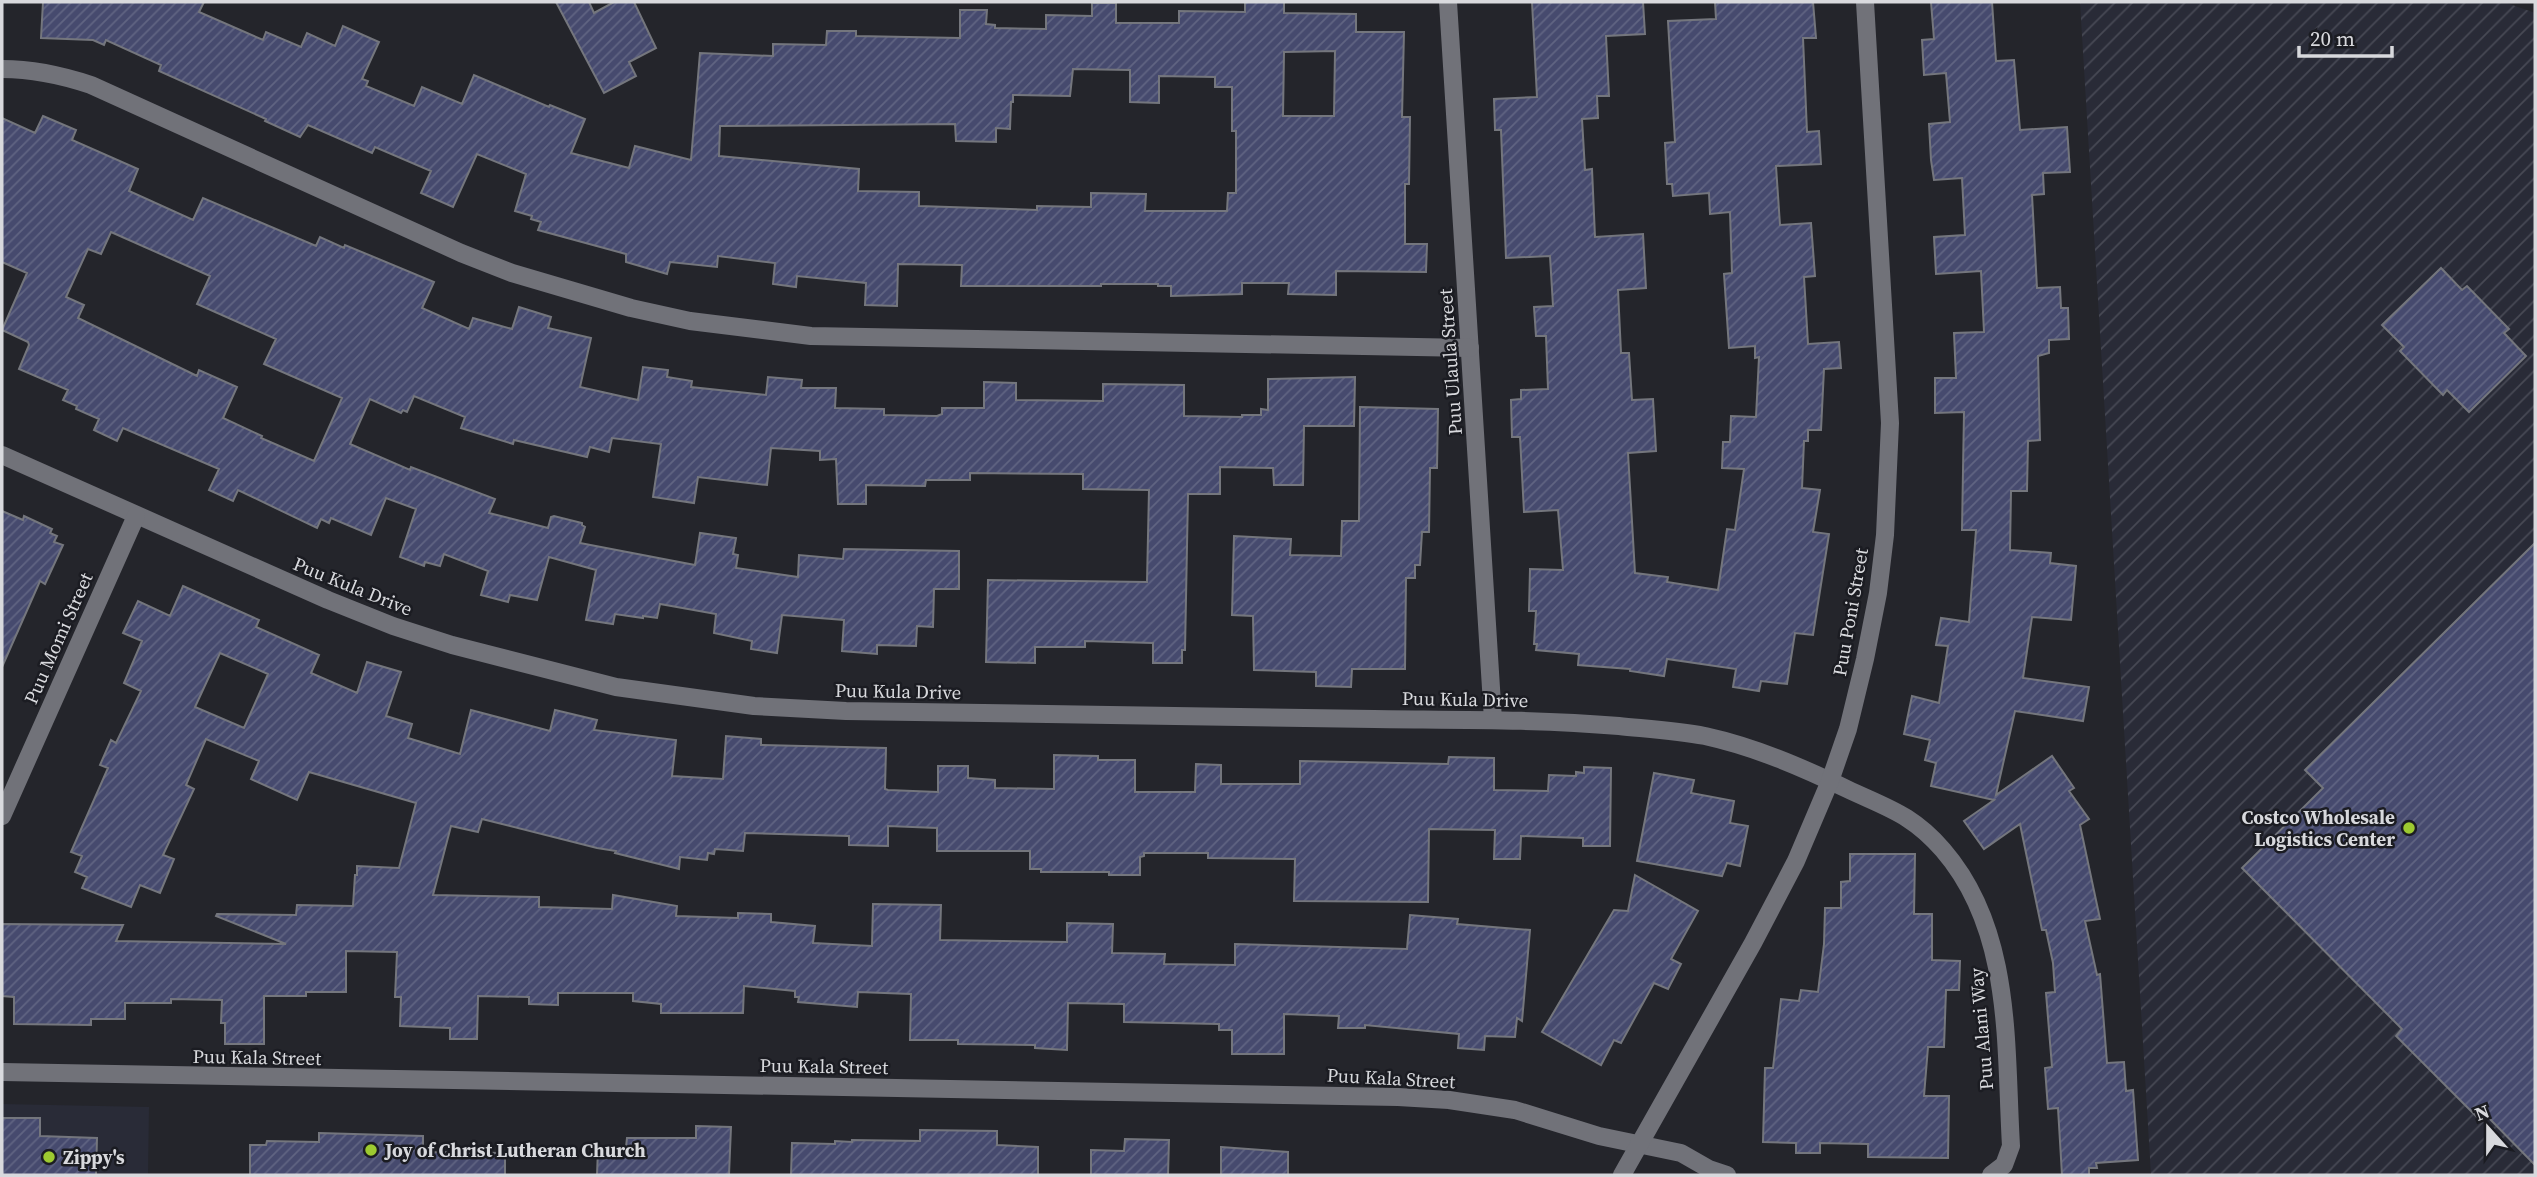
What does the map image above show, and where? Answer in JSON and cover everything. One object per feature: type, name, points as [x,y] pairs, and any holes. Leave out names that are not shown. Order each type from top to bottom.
[{"type":"street","name":"Puu Ulaula Street","points":[[1448,2],[1493,720]]},
{"type":"street","name":"Puu Poni Street","points":[[1622,1175],[1753,943],[1796,861],[1830,781],[1848,729],[1878,593],[1889,475],[1887,361],[1865,2]]},
{"type":"street","points":[[2,69],[30,69],[91,85],[461,253],[512,273],[574,293],[690,321],[811,336],[1470,348]]},
{"type":"street","name":"Puu Kula Drive","points":[[2,455],[136,516],[393,626],[540,669],[615,687],[754,706],[846,711],[1580,723],[1702,736],[1737,744],[1794,763],[1830,781]]},
{"type":"street","name":"Puu Momi Street","points":[[2,816],[136,516]]},
{"type":"street","name":"Puu Alani Way","points":[[1830,781],[1902,813],[1925,830],[1965,879],[1978,905],[2000,974],[2011,1146],[2004,1165],[1991,1175]]},
{"type":"street","name":"Puu Kala Street","points":[[2,1072],[1398,1097],[1449,1100],[1515,1111],[1599,1136],[1640,1144]]},
{"type":"street","points":[[1640,1144],[1681,1153],[1709,1170],[1727,1175]]},
{"type":"shaded area","points":[[2080,2],[2504,2],[2535,13],[2535,1175],[2151,1175]]},
{"type":"shaded area","points":[[2,1104],[149,1107],[148,1175],[2,1175]]},
{"type":"building","points":[[43,2],[204,2],[199,12],[263,40],[266,32],[301,47],[307,33],[335,46],[343,26],[379,42],[362,79],[368,81],[366,86],[414,106],[422,87],[462,104],[474,75],[549,107],[550,105],[585,119],[571,153],[629,168],[635,146],[691,160],[700,53],[773,56],[773,44],[826,45],[827,31],[856,31],[856,36],[960,38],[960,10],[987,10],[986,24],[995,25],[995,28],[1046,29],[1046,15],[1092,16],[1092,3],[1116,3],[1116,23],[1179,23],[1179,11],[1245,12],[1245,2],[1284,2],[1284,13],[1356,14],[1356,32],[1404,32],[1402,117],[1410,117],[1409,184],[1405,184],[1405,244],[1427,244],[1426,272],[1336,271],[1336,295],[1288,294],[1289,283],[1242,283],[1242,294],[1171,296],[1171,286],[1158,284],[961,286],[962,265],[898,264],[897,306],[865,305],[866,283],[797,276],[796,287],[773,284],[775,263],[718,256],[717,267],[670,262],[667,274],[626,262],[626,254],[538,230],[541,222],[515,211],[526,174],[477,154],[453,207],[421,193],[431,171],[375,147],[372,153],[308,125],[300,137],[159,71],[161,65],[106,40],[104,45],[93,40],[41,38]],"holes":[[[1335,51],[1334,116],[1283,116],[1284,52]],[[1073,69],[1130,70],[1130,102],[1159,103],[1159,76],[1215,77],[1215,87],[1232,87],[1232,131],[1236,131],[1236,193],[1228,193],[1227,211],[1145,211],[1146,194],[1091,193],[1091,207],[1037,206],[1037,210],[919,206],[919,192],[858,191],[859,169],[719,156],[720,126],[955,124],[956,141],[996,142],[996,128],[1010,129],[1013,95],[1070,96]]]},
{"type":"building","points":[[556,2],[589,2],[594,13],[614,2],[634,2],[656,48],[629,62],[636,76],[604,93]]},
{"type":"building","points":[[1532,2],[1643,2],[1645,34],[1606,36],[1609,96],[1597,96],[1598,118],[1582,119],[1585,170],[1592,169],[1595,237],[1643,234],[1646,288],[1618,290],[1621,353],[1629,353],[1632,400],[1653,399],[1656,451],[1628,453],[1635,573],[1668,577],[1667,582],[1718,590],[1727,529],[1735,530],[1744,469],[1722,468],[1723,442],[1730,442],[1731,416],[1756,417],[1759,357],[1755,358],[1755,346],[1729,348],[1724,274],[1732,273],[1730,212],[1710,214],[1709,193],[1673,196],[1672,184],[1667,184],[1665,143],[1675,142],[1668,21],[1716,19],[1715,2],[1813,2],[1816,38],[1803,38],[1807,132],[1819,131],[1821,164],[1776,166],[1780,225],[1811,223],[1815,276],[1804,277],[1808,344],[1839,342],[1841,368],[1824,369],[1821,430],[1808,430],[1808,441],[1804,441],[1802,488],[1820,490],[1813,532],[1829,534],[1813,635],[1795,633],[1787,684],[1761,681],[1759,691],[1733,687],[1736,669],[1667,659],[1664,676],[1630,669],[1578,665],[1579,654],[1536,650],[1536,611],[1529,611],[1530,569],[1563,570],[1558,510],[1524,512],[1520,437],[1512,437],[1511,400],[1521,399],[1521,390],[1548,389],[1546,336],[1536,336],[1534,307],[1553,306],[1550,256],[1506,258],[1501,130],[1495,130],[1494,99],[1537,97]]},
{"type":"building","points":[[1931,2],[1992,2],[1996,61],[2014,60],[2020,130],[2067,127],[2070,172],[2043,173],[2044,194],[2032,195],[2037,288],[2060,287],[2061,308],[2068,308],[2069,339],[2049,340],[2049,353],[2038,356],[2040,440],[2028,441],[2027,491],[2011,491],[2010,550],[2051,553],[2050,563],[2076,566],[2071,620],[2032,617],[2023,678],[2089,687],[2083,721],[2015,711],[1996,795],[2052,756],[2074,788],[2069,791],[2089,819],[2080,825],[2100,919],[2085,921],[2097,975],[2100,974],[2107,1063],[2124,1062],[2126,1091],[2133,1090],[2138,1160],[2096,1163],[2097,1168],[2089,1168],[2089,1175],[2062,1175],[2058,1108],[2048,1109],[2045,1068],[2052,1067],[2046,993],[2055,992],[2053,963],[2046,930],[2042,930],[2020,824],[1984,849],[1964,821],[1994,800],[1931,786],[1936,763],[1925,760],[1930,740],[1904,734],[1912,696],[1939,703],[1948,646],[1936,645],[1941,618],[1969,622],[1976,530],[1962,530],[1964,412],[1935,413],[1935,378],[1956,378],[1954,333],[1984,332],[1981,271],[1936,274],[1934,237],[1965,235],[1962,178],[1934,180],[1931,160],[1929,124],[1950,122],[1946,73],[1924,75],[1922,40],[1934,39]]},
{"type":"building","points":[[43,116],[76,130],[72,140],[138,169],[129,191],[193,220],[203,198],[316,246],[320,237],[434,282],[422,308],[469,329],[473,318],[512,329],[519,307],[551,317],[548,328],[591,338],[580,387],[638,400],[643,367],[668,370],[667,377],[692,381],[691,387],[766,395],[768,377],[802,380],[801,388],[836,388],[835,408],[884,409],[884,415],[937,416],[942,414],[942,408],[984,408],[984,382],[1016,383],[1016,400],[1103,401],[1103,384],[1184,385],[1184,416],[1242,417],[1261,415],[1261,409],[1268,410],[1268,379],[1355,377],[1354,426],[1304,426],[1303,485],[1274,485],[1273,468],[1220,467],[1220,494],[1188,494],[1185,650],[1182,650],[1182,663],[1153,663],[1153,643],[1085,641],[1085,647],[1035,647],[1035,663],[986,662],[988,580],[1147,582],[1149,490],[1083,489],[1083,474],[970,473],[970,480],[926,480],[925,486],[866,485],[866,504],[838,504],[836,459],[820,460],[820,451],[771,448],[767,485],[698,477],[694,503],[653,497],[661,444],[612,438],[609,452],[590,447],[587,457],[514,440],[513,444],[461,428],[465,417],[414,396],[407,412],[403,410],[401,413],[370,399],[350,444],[410,470],[411,467],[495,499],[489,513],[548,528],[551,517],[554,516],[582,523],[585,527],[580,543],[695,565],[700,533],[736,538],[733,554],[738,555],[736,568],[798,577],[799,555],[843,559],[844,549],[959,551],[959,589],[934,589],[933,627],[917,626],[916,646],[877,645],[877,654],[842,651],[844,620],[782,615],[777,653],[751,649],[752,641],[714,633],[716,614],[660,604],[657,618],[615,614],[613,624],[586,620],[596,570],[549,557],[537,600],[510,595],[508,602],[481,595],[488,571],[444,554],[440,566],[425,562],[424,566],[400,557],[416,509],[386,498],[371,535],[331,518],[329,523],[321,519],[317,528],[238,490],[233,501],[209,490],[219,469],[123,428],[117,441],[94,430],[99,419],[63,400],[68,390],[19,369],[28,342],[2,330],[27,273],[2,262],[2,118],[35,133]],"holes":[[[111,232],[210,276],[197,304],[276,339],[264,364],[342,398],[314,461],[223,418],[237,387],[199,370],[197,376],[78,318],[84,305],[66,297],[88,249],[101,254]]]},
{"type":"building","points":[[2441,268],[2462,290],[2467,286],[2509,329],[2504,333],[2526,356],[2469,412],[2447,390],[2443,395],[2400,351],[2404,347],[2382,325]]},
{"type":"building","points":[[1360,407],[1438,409],[1437,468],[1430,468],[1429,532],[1422,532],[1420,565],[1415,565],[1415,578],[1406,578],[1405,669],[1352,669],[1351,687],[1316,686],[1316,672],[1254,670],[1253,616],[1232,615],[1234,536],[1291,539],[1290,555],[1341,556],[1342,521],[1359,521]]},
{"type":"building","points":[[2,511],[23,520],[24,516],[52,529],[50,533],[57,536],[54,542],[63,545],[45,584],[40,581],[2,667]]},
{"type":"building","name":"Costco Wholesale Logistics Center","points":[[2535,543],[2535,1165],[2482,1111],[2477,1117],[2396,1036],[2402,1029],[2242,868],[2323,788],[2305,770]]},
{"type":"building","points":[[183,586],[259,620],[256,627],[319,655],[311,673],[357,693],[367,662],[401,672],[386,716],[412,724],[408,738],[460,754],[471,710],[550,731],[555,710],[597,720],[594,730],[676,740],[672,776],[723,779],[726,736],[761,739],[761,745],[886,748],[885,789],[888,790],[938,792],[938,766],[968,766],[968,778],[995,780],[995,788],[1054,789],[1054,755],[1098,756],[1098,760],[1135,760],[1135,792],[1195,792],[1196,764],[1221,765],[1221,784],[1300,784],[1300,761],[1448,764],[1449,757],[1494,758],[1494,790],[1548,791],[1549,775],[1576,776],[1576,772],[1584,773],[1584,767],[1611,768],[1610,846],[1583,846],[1583,838],[1521,836],[1520,859],[1494,859],[1495,830],[1429,829],[1428,902],[1294,901],[1295,859],[1208,858],[1208,853],[1144,853],[1144,856],[1140,857],[1140,875],[1041,872],[1041,869],[1030,869],[1030,851],[937,851],[937,828],[888,826],[888,846],[849,845],[849,836],[745,833],[743,851],[715,849],[714,854],[708,853],[707,860],[680,857],[679,869],[482,819],[478,832],[451,826],[433,895],[539,897],[539,907],[612,909],[613,895],[677,906],[676,916],[738,918],[738,913],[771,914],[771,922],[815,926],[813,943],[872,946],[873,904],[941,905],[940,940],[1067,942],[1067,923],[1113,924],[1112,953],[1165,954],[1164,964],[1235,965],[1235,944],[1407,949],[1410,915],[1458,919],[1457,924],[1530,930],[1522,1021],[1517,1018],[1515,1037],[1485,1036],[1484,1050],[1458,1048],[1459,1034],[1365,1025],[1365,1028],[1338,1028],[1339,1016],[1284,1014],[1284,1054],[1232,1054],[1232,1030],[1219,1030],[1219,1024],[1124,1022],[1124,1004],[1068,1003],[1067,1050],[1035,1048],[1035,1045],[958,1044],[958,1040],[910,1040],[911,994],[858,992],[857,1007],[798,1002],[799,997],[795,997],[795,991],[744,986],[743,1013],[661,1013],[661,1004],[633,1001],[633,993],[558,993],[558,1005],[529,1004],[529,997],[478,996],[477,1039],[450,1039],[450,1028],[400,1026],[401,997],[395,997],[397,952],[346,951],[346,992],[264,996],[264,1044],[225,1044],[225,1023],[221,1023],[222,1000],[171,999],[171,1003],[125,1003],[125,1019],[91,1019],[91,1025],[14,1024],[14,997],[2,996],[2,924],[123,925],[116,941],[286,944],[216,916],[296,915],[297,905],[353,906],[357,866],[399,868],[416,803],[309,772],[297,800],[251,779],[259,761],[206,739],[186,785],[194,789],[163,855],[174,859],[160,893],[140,885],[131,907],[82,888],[87,877],[75,872],[82,856],[71,852],[108,768],[100,765],[111,740],[116,743],[141,691],[124,683],[142,641],[123,633],[138,601],[170,616]],"holes":[[[220,653],[268,674],[244,728],[195,707]]]},
{"type":"building","points":[[1654,773],[1694,780],[1691,793],[1734,801],[1730,823],[1748,826],[1740,866],[1727,863],[1722,876],[1637,861]]},
{"type":"building","points":[[1850,854],[1915,854],[1914,914],[1932,914],[1932,960],[1960,961],[1959,990],[1946,990],[1944,1047],[1928,1047],[1924,1096],[1949,1096],[1948,1158],[1868,1157],[1868,1144],[1820,1143],[1820,1153],[1796,1153],[1796,1143],[1763,1142],[1765,1068],[1773,1068],[1781,999],[1799,1001],[1801,990],[1818,992],[1825,908],[1841,908],[1841,882],[1850,881]]},
{"type":"building","points":[[1635,875],[1698,911],[1671,959],[1681,964],[1668,989],[1654,983],[1621,1043],[1614,1040],[1601,1065],[1542,1032],[1614,910],[1628,911]]},
{"type":"building","name":"Zippy's","points":[[2,1118],[40,1118],[40,1136],[97,1138],[96,1175],[2,1175]]},
{"type":"building","points":[[696,1126],[731,1127],[729,1175],[597,1175],[598,1149],[626,1147],[627,1138],[696,1138]]},
{"type":"building","points":[[920,1130],[997,1131],[997,1145],[1038,1147],[1038,1175],[791,1175],[792,1143],[920,1141]]},
{"type":"building","points":[[319,1133],[423,1136],[423,1152],[505,1153],[505,1175],[250,1175],[250,1145],[266,1145],[267,1141],[319,1142]]},
{"type":"building","points":[[1125,1139],[1169,1140],[1168,1175],[1091,1175],[1091,1150],[1124,1151]]},
{"type":"building","points":[[1221,1147],[1288,1152],[1288,1175],[1221,1175]]},
{"type":"place","name":"Costco Wholesale Logistics Center","points":[[2409,828]]},
{"type":"place","name":"Joy of Christ Lutheran Church","points":[[371,1150]]},
{"type":"place","name":"Zippy's","points":[[49,1157]]}]
